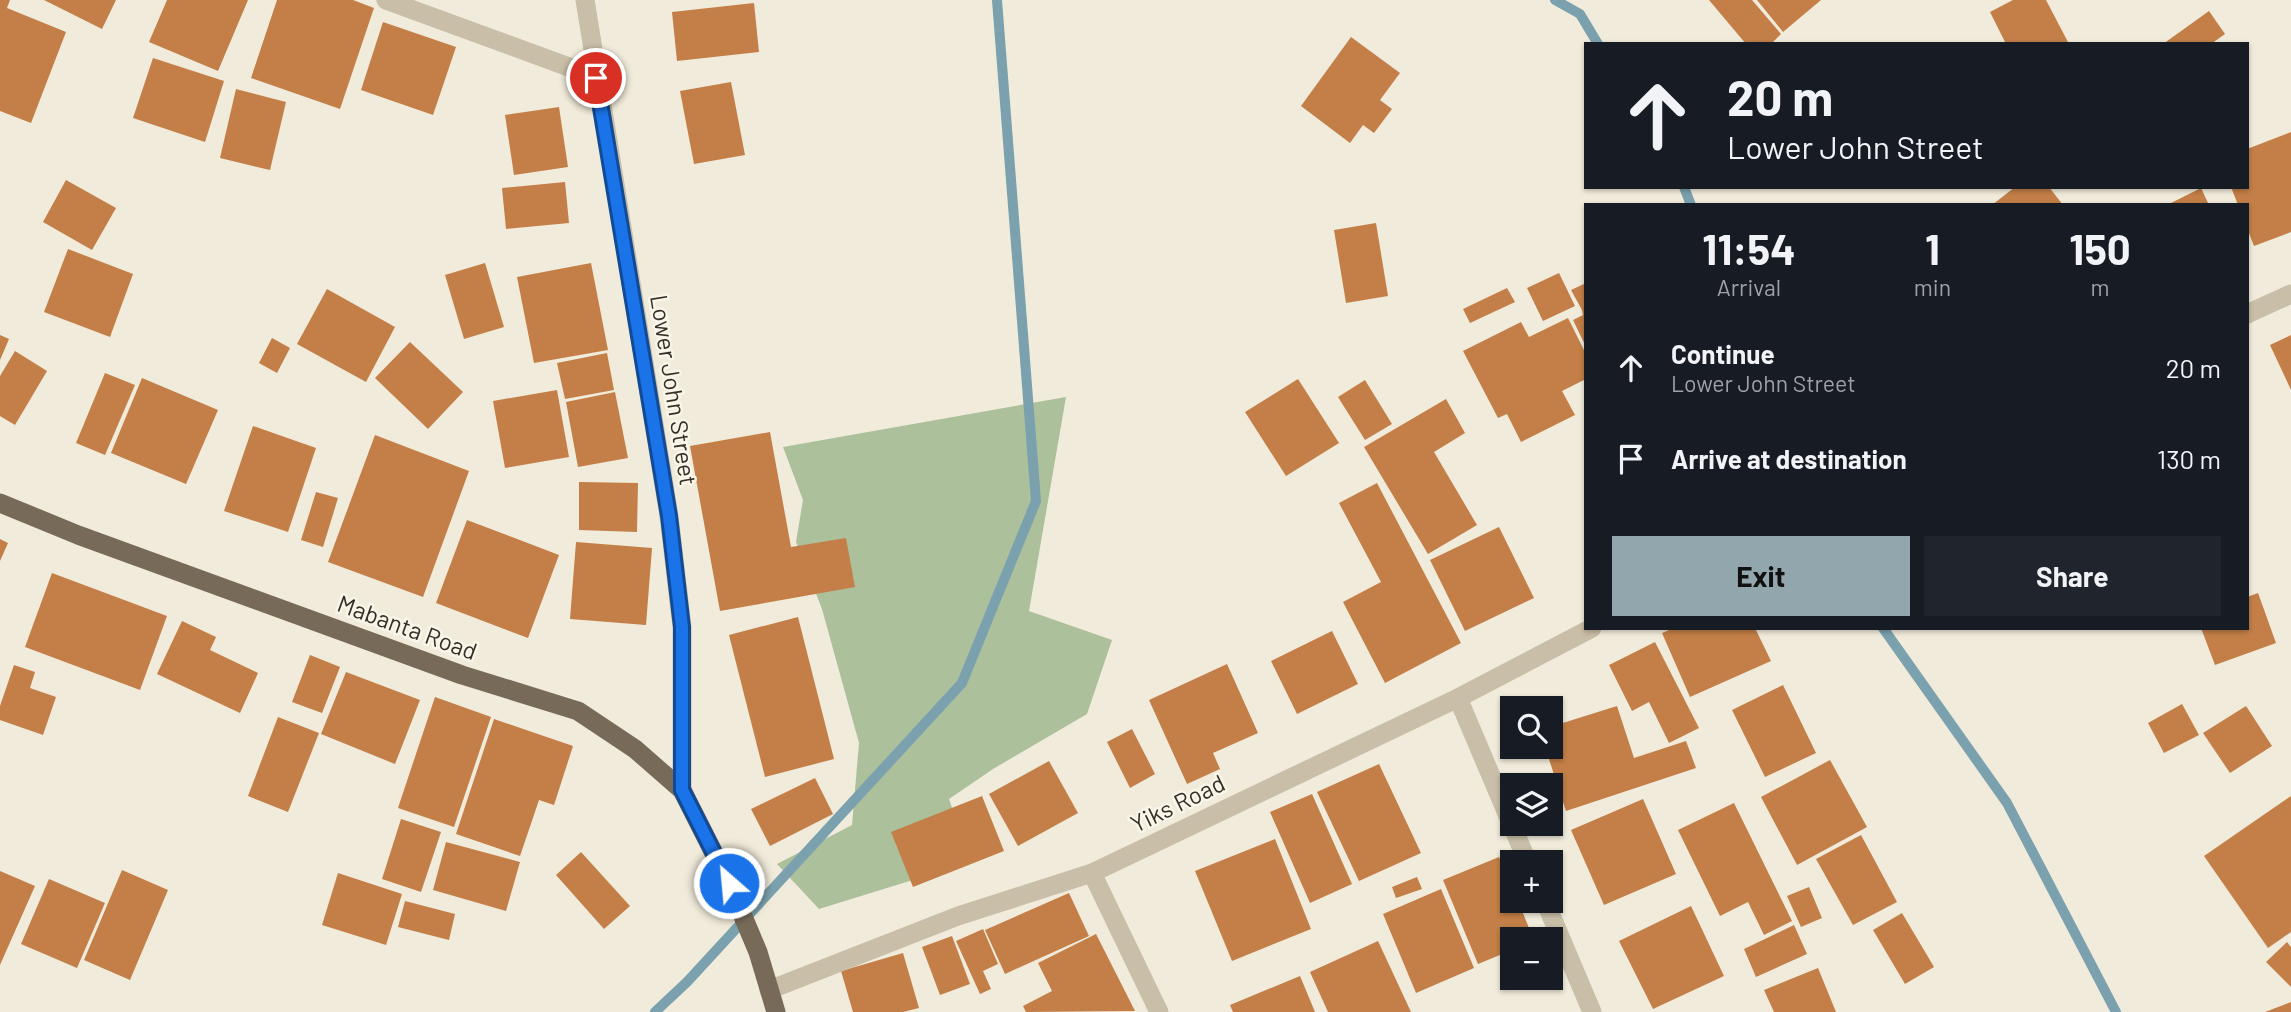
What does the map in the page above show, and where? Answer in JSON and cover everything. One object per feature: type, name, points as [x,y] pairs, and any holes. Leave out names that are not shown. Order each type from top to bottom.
[{"type":"main road","name":"Mabanta Road","points":[[0,503],[78,535],[462,675],[578,711],[635,749],[682,790],[729,883],[758,952],[776,1012]]},
{"type":"street","points":[[386,0],[596,78]]},
{"type":"street","name":"Lower John Street","points":[[586,0],[596,78],[671,530],[682,627],[682,790]]},
{"type":"street","points":[[2249,313],[2291,294]]},
{"type":"street","name":"Yiks Road","points":[[769,990],[958,916],[1092,873],[1458,698],[1588,630]]},
{"type":"street","points":[[1458,698],[1522,850]]},
{"type":"street","points":[[1092,873],[1159,1012]]},
{"type":"street","points":[[1550,913],[1592,1012]]},
{"type":"green space","points":[[1066,397],[1029,611],[1112,640],[1087,714],[993,769],[949,799],[971,862],[819,909],[777,864],[852,825],[859,743],[822,609],[796,542],[803,500],[783,447]]},
{"type":"building","points":[[0,0],[10,0],[7,8],[66,32],[31,123],[0,111]]},
{"type":"building","points":[[44,0],[116,0],[102,29]]},
{"type":"building","points":[[167,0],[248,0],[218,71],[149,42]]},
{"type":"building","points":[[277,0],[353,0],[374,8],[340,109],[251,78]]},
{"type":"building","points":[[1709,0],[1752,0],[1781,34],[1773,42],[1744,42]]},
{"type":"building","points":[[1757,0],[1821,0],[1783,32]]},
{"type":"building","points":[[2013,0],[2046,0],[2068,42],[2005,42],[1990,12]]},
{"type":"building","points":[[754,3],[759,52],[677,61],[672,12]]},
{"type":"building","points":[[2209,11],[2225,34],[2214,42],[2166,42]]},
{"type":"building","points":[[383,22],[456,47],[433,115],[361,90]]},
{"type":"building","points":[[1351,37],[1400,73],[1380,100],[1392,109],[1374,133],[1363,125],[1350,143],[1301,106]]},
{"type":"building","points":[[153,58],[224,81],[205,142],[133,118]]},
{"type":"building","points":[[731,82],[745,155],[694,164],[680,91]]},
{"type":"building","points":[[236,89],[286,102],[270,170],[220,158]]},
{"type":"building","points":[[559,107],[568,167],[514,175],[505,115]]},
{"type":"building","points":[[2291,132],[2291,232],[2254,246],[2249,233],[2249,203],[2237,203],[2232,189],[2249,189],[2249,148]]},
{"type":"building","points":[[66,180],[116,208],[92,250],[43,222]]},
{"type":"building","points":[[565,182],[569,223],[506,229],[502,188]]},
{"type":"building","points":[[2012,189],[2051,189],[2061,203],[1995,203]]},
{"type":"building","points":[[2201,189],[2208,203],[2171,203]]},
{"type":"building","points":[[1376,223],[1388,296],[1346,303],[1334,230]]},
{"type":"building","points":[[68,249],[133,274],[110,337],[44,312]]},
{"type":"building","points":[[485,263],[504,327],[464,339],[445,275]]},
{"type":"building","points":[[591,263],[608,350],[534,363],[517,277]]},
{"type":"building","points":[[1559,273],[1575,306],[1543,321],[1527,288]]},
{"type":"building","points":[[1584,284],[1584,343],[1573,320],[1583,315],[1582,310],[1571,290]]},
{"type":"building","points":[[1507,288],[1515,302],[1470,323],[1463,309]]},
{"type":"building","points":[[327,289],[395,327],[366,382],[297,344]]},
{"type":"building","points":[[1568,318],[1584,350],[1584,380],[1562,391],[1575,415],[1521,442],[1507,414],[1498,418],[1463,351],[1521,322],[1529,337]]},
{"type":"building","points":[[0,335],[9,339],[0,360]]},
{"type":"building","points":[[2291,335],[2291,390],[2270,345]]},
{"type":"building","points":[[272,338],[290,348],[277,373],[259,363]]},
{"type":"building","points":[[410,342],[463,392],[428,429],[375,378]]},
{"type":"building","points":[[15,351],[47,371],[15,425],[0,416],[0,376]]},
{"type":"building","points":[[607,353],[614,390],[565,399],[557,363]]},
{"type":"building","points":[[105,373],[135,385],[105,455],[76,443]]},
{"type":"building","points":[[142,378],[218,410],[186,484],[111,453]]},
{"type":"building","points":[[1298,379],[1339,443],[1286,476],[1245,412]]},
{"type":"building","points":[[1365,380],[1392,424],[1365,440],[1338,397]]},
{"type":"building","points":[[557,390],[569,457],[505,468],[493,401]]},
{"type":"building","points":[[615,392],[628,458],[578,467],[566,402]]},
{"type":"building","points":[[1446,399],[1465,433],[1434,452],[1477,525],[1428,554],[1364,447]]},
{"type":"building","points":[[253,426],[316,448],[288,532],[224,511]]},
{"type":"building","points":[[770,432],[791,547],[846,538],[855,587],[720,611],[690,446]]},
{"type":"building","points":[[375,435],[469,471],[423,597],[328,562]]},
{"type":"building","points":[[579,482],[638,483],[637,532],[579,530]]},
{"type":"building","points":[[1377,483],[1461,643],[1385,683],[1343,602],[1381,582],[1339,503]]},
{"type":"building","points":[[316,492],[338,498],[323,547],[301,540]]},
{"type":"building","points":[[467,520],[559,555],[528,638],[436,603]]},
{"type":"building","points":[[1499,527],[1534,598],[1465,631],[1430,560]]},
{"type":"building","points":[[0,539],[8,543],[0,561]]},
{"type":"building","points":[[576,542],[652,548],[646,625],[570,619]]},
{"type":"building","points":[[52,573],[167,616],[140,690],[25,647]]},
{"type":"building","points":[[2258,593],[2276,643],[2215,665],[2202,630],[2249,630],[2249,596]]},
{"type":"building","points":[[798,617],[834,759],[765,777],[729,635]]},
{"type":"building","points":[[182,621],[216,637],[210,650],[258,673],[240,713],[157,674]]},
{"type":"building","points":[[1669,630],[1756,630],[1771,661],[1690,697],[1662,633]]},
{"type":"building","points":[[1332,631],[1358,684],[1297,714],[1271,661]]},
{"type":"building","points":[[1655,642],[1699,728],[1669,743],[1649,702],[1632,711],[1609,665]]},
{"type":"building","points":[[310,655],[340,667],[322,713],[292,702]]},
{"type":"building","points":[[1227,664],[1258,733],[1213,753],[1220,769],[1187,784],[1149,700]]},
{"type":"building","points":[[14,665],[35,672],[30,688],[56,697],[43,735],[0,720],[0,706]]},
{"type":"building","points":[[346,672],[420,700],[395,764],[321,734]]},
{"type":"building","points":[[1783,685],[1816,753],[1765,777],[1732,710]]},
{"type":"building","points":[[435,697],[491,717],[454,827],[398,808]]},
{"type":"building","points":[[2182,704],[2199,735],[2164,753],[2148,723]]},
{"type":"building","points":[[1617,706],[1634,758],[1686,741],[1696,768],[1566,811],[1563,802],[1563,773],[1554,773],[1549,759],[1563,759],[1563,723]]},
{"type":"building","points":[[2246,706],[2272,746],[2230,773],[2203,733]]},
{"type":"building","points":[[278,717],[319,733],[288,812],[248,796]]},
{"type":"building","points":[[494,719],[573,746],[554,805],[539,800],[520,856],[456,834]]},
{"type":"building","points":[[1132,729],[1155,774],[1130,788],[1107,742]]},
{"type":"building","points":[[1830,760],[1867,827],[1797,865],[1761,797]]},
{"type":"building","points":[[1049,761],[1078,813],[1018,846],[989,794]]},
{"type":"building","points":[[1379,764],[1421,853],[1359,881],[1317,792]]},
{"type":"building","points":[[815,778],[833,814],[770,846],[751,809]]},
{"type":"building","points":[[1312,794],[1352,884],[1310,903],[1270,812]]},
{"type":"building","points":[[982,796],[1004,851],[913,887],[891,832]]},
{"type":"building","points":[[2291,796],[2291,932],[2268,948],[2204,856]]},
{"type":"building","points":[[1643,799],[1676,874],[1604,905],[1571,830]]},
{"type":"building","points":[[1734,803],[1792,921],[1764,935],[1748,902],[1720,916],[1678,830]]},
{"type":"building","points":[[401,819],[441,832],[421,892],[382,879]]},
{"type":"building","points":[[1861,835],[1897,902],[1853,925],[1816,859]]},
{"type":"building","points":[[1275,839],[1311,929],[1232,961],[1195,871]]},
{"type":"building","points":[[446,842],[520,862],[506,911],[433,890]]},
{"type":"building","points":[[581,852],[630,906],[604,929],[556,875]]},
{"type":"building","points":[[1499,857],[1500,913],[1523,913],[1529,927],[1500,927],[1500,955],[1478,964],[1443,880]]},
{"type":"building","points":[[122,870],[168,890],[130,980],[84,960]]},
{"type":"building","points":[[0,871],[35,886],[0,965]]},
{"type":"building","points":[[338,873],[402,894],[386,945],[322,925]]},
{"type":"building","points":[[1417,877],[1422,889],[1396,898],[1392,887]]},
{"type":"building","points":[[49,879],[105,903],[77,968],[21,944]]},
{"type":"building","points":[[1809,887],[1822,918],[1801,927],[1787,896]]},
{"type":"building","points":[[1441,889],[1474,968],[1416,993],[1383,914]]},
{"type":"building","points":[[1069,893],[1089,936],[1005,974],[985,930]]},
{"type":"building","points":[[405,901],[455,914],[449,940],[398,927]]},
{"type":"building","points":[[1691,906],[1724,976],[1653,1009],[1619,941]]},
{"type":"building","points":[[1902,913],[1934,967],[1905,984],[1873,930]]},
{"type":"building","points":[[1794,925],[1807,954],[1756,977],[1744,949]]},
{"type":"building","points":[[983,929],[998,964],[983,971],[991,989],[980,994],[956,941]]},
{"type":"building","points":[[1096,934],[1135,1011],[1026,1012],[1023,1006],[1052,991],[1038,963]]},
{"type":"building","points":[[952,936],[970,984],[940,995],[922,947]]},
{"type":"building","points":[[1378,941],[1411,1012],[1328,1012],[1310,972]]},
{"type":"building","points":[[2287,942],[2291,947],[2291,987],[2266,962]]},
{"type":"building","points":[[903,953],[919,1008],[903,1012],[853,1012],[841,971]]},
{"type":"building","points":[[1818,968],[1836,1012],[1774,1012],[1764,990]]},
{"type":"building","points":[[1300,976],[1315,1012],[1233,1012],[1230,1005]]},
{"type":"building","points":[[2291,1002],[2291,1012],[2265,1012]]},
{"type":"waterway","points":[[655,1012],[687,982],[962,683],[1036,501],[997,0]]},
{"type":"waterway","points":[[1555,0],[1580,14],[1597,42]]},
{"type":"waterway","points":[[1685,189],[1690,203]]},
{"type":"waterway","points":[[1884,630],[2007,803],[2116,1012]]},
{"type":"route","points":[[596,78],[669,516],[682,627],[682,790],[729,883]]}]
